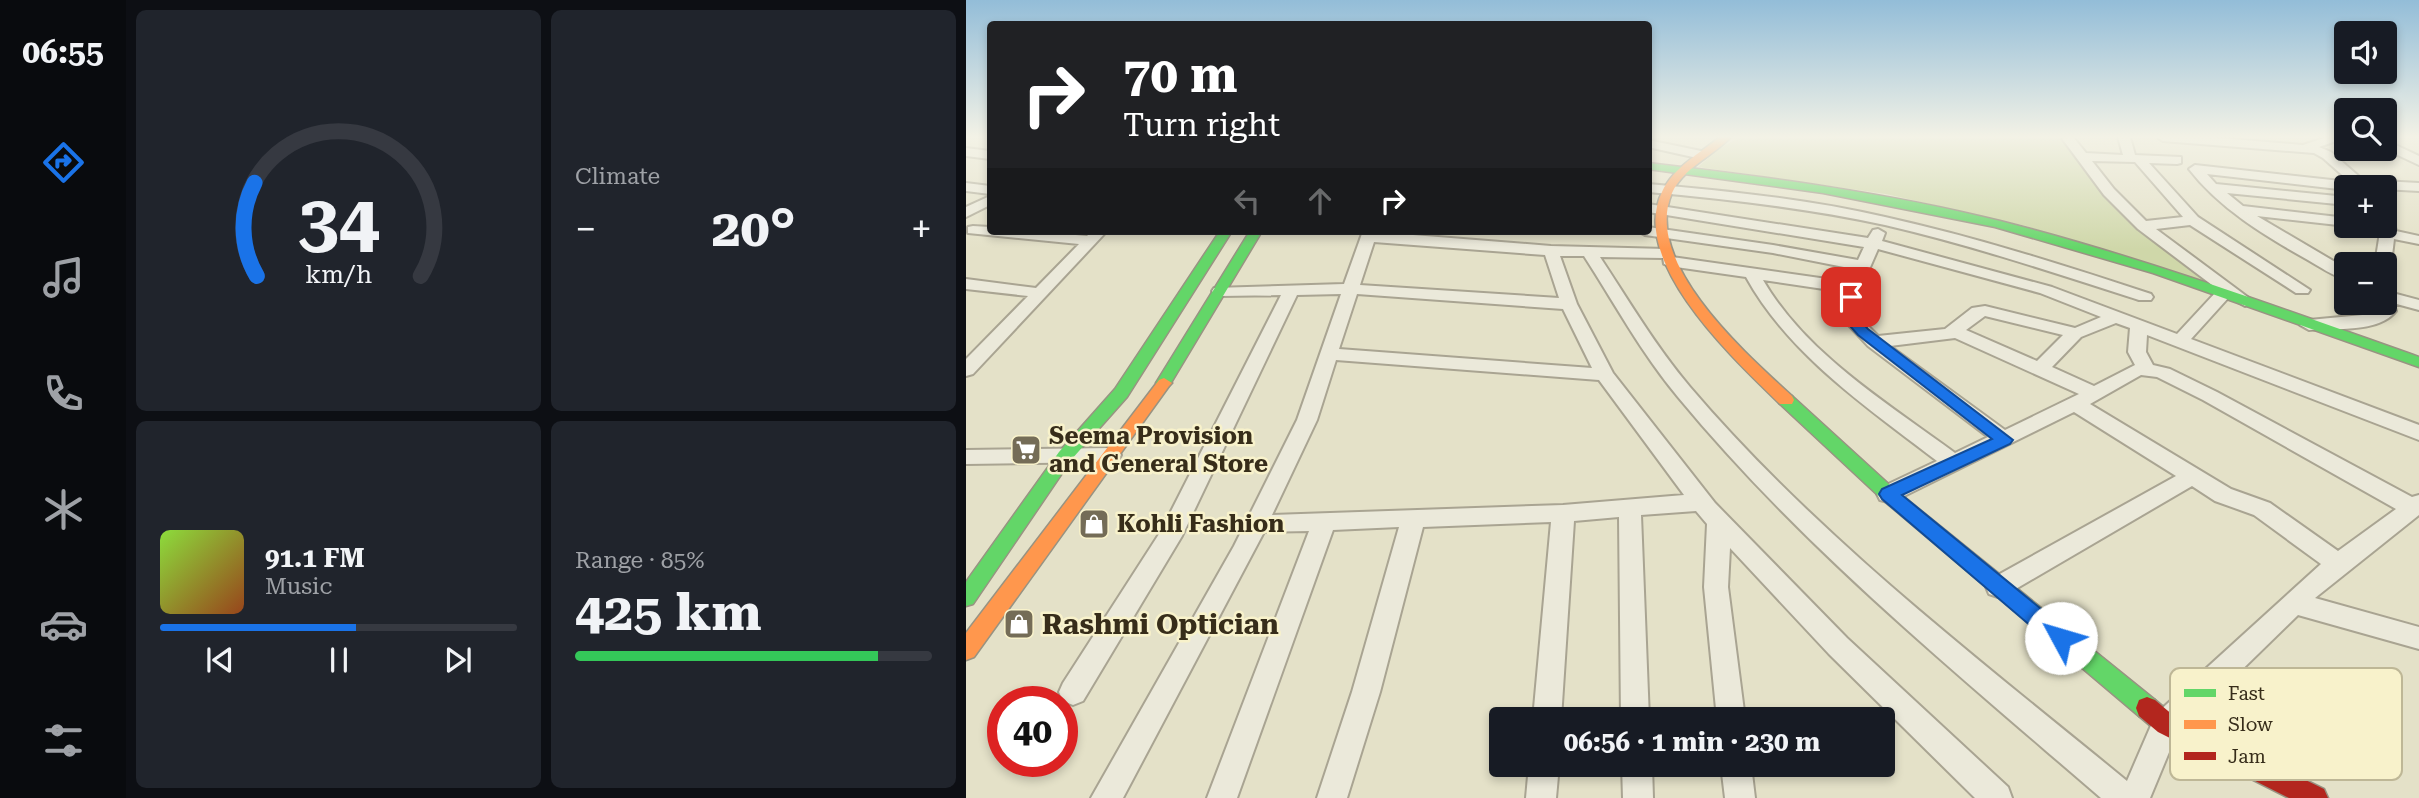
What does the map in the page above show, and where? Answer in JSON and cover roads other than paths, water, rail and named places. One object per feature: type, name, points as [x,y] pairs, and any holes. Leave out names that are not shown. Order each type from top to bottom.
[{"type":"street","points":[[1655,208],[1682,174]]},
{"type":"street","points":[[1712,174],[1801,185],[1894,201],[1998,224],[2100,253],[2419,362]]},
{"type":"street","points":[[2095,174],[2143,226],[2251,305]]},
{"type":"street","points":[[2149,174],[2193,220],[2302,290]]},
{"type":"street","points":[[2199,174],[2210,187],[2239,209],[2334,267]]},
{"type":"street","points":[[2316,174],[2334,179]]},
{"type":"street","points":[[2210,187],[2334,200]]},
{"type":"street","points":[[2397,187],[2419,187]]},
{"type":"street","points":[[1652,188],[1783,204],[1883,221],[2015,255],[2144,297]]},
{"type":"street","points":[[968,189],[987,190]]},
{"type":"street","points":[[1894,201],[1853,288],[1849,317],[1874,342],[2004,440]]},
{"type":"street","points":[[966,213],[987,202]]},
{"type":"street","points":[[1655,208],[1664,233],[1667,257],[1699,309],[1773,387],[1888,494],[2170,726]]},
{"type":"street","points":[[1655,208],[1875,244],[2046,290],[2419,433]]},
{"type":"street","points":[[2239,209],[2334,220]]},
{"type":"street","points":[[2143,226],[2193,220]]},
{"type":"street","points":[[969,232],[987,223]]},
{"type":"street","points":[[2397,231],[2419,240]]},
{"type":"street","points":[[969,232],[987,233]]},
{"type":"street","points":[[1652,232],[1863,266]]},
{"type":"street","points":[[1064,235],[1095,236]]},
{"type":"street","points":[[966,598],[1065,456],[1121,393],[1223,235]]},
{"type":"street","points":[[966,650],[1160,389],[1254,235]]},
{"type":"street","points":[[1106,798],[1258,524],[1307,419],[1369,235]]},
{"type":"street","points":[[1380,235],[1551,251],[1667,257],[1853,288]]},
{"type":"street","points":[[968,366],[1095,236]]},
{"type":"street","points":[[1551,251],[1569,304],[1605,375],[1711,512],[1838,646],[1997,798]]},
{"type":"street","points":[[1588,252],[1682,389],[1722,436],[1826,541],[2123,798]]},
{"type":"street","points":[[1751,272],[1761,294],[1776,313],[1816,352],[1954,463]]},
{"type":"street","points":[[966,284],[1040,293]]},
{"type":"street","points":[[1077,686],[1170,536],[1292,289]]},
{"type":"street","points":[[1220,291],[1350,289],[1569,304]]},
{"type":"street","points":[[2179,342],[2222,295]]},
{"type":"street","points":[[2397,299],[2419,305]]},
{"type":"street","points":[[1956,332],[1978,312],[1989,311],[2075,332],[2084,331],[2115,317]]},
{"type":"street","points":[[2309,325],[2377,319],[2382,315]]},
{"type":"street","points":[[2139,326],[2137,352],[2146,369]]},
{"type":"street","points":[[1874,342],[1956,332],[2039,370],[2084,398],[2191,477],[2222,495],[2262,509],[2339,564]]},
{"type":"street","points":[[2039,370],[2075,332]]},
{"type":"street","points":[[1328,354],[1605,375]]},
{"type":"street","points":[[1888,494],[2004,440],[2137,370],[2146,369],[2163,373],[2210,396],[2416,506],[2339,564],[2224,668]]},
{"type":"street","points":[[966,457],[1111,455]]},
{"type":"street","points":[[1998,587],[2191,477]]},
{"type":"street","points":[[1258,524],[1413,520],[1630,508],[1711,512]]},
{"type":"street","points":[[1630,508],[1635,707]]},
{"type":"street","points":[[1711,512],[1716,587],[1730,707]]},
{"type":"street","points":[[1548,707],[1563,513]]},
{"type":"street","points":[[1332,798],[1366,692],[1413,520]]},
{"type":"street","points":[[1222,798],[1324,522]]},
{"type":"street","points":[[2293,603],[2419,638]]},
{"type":"street","points":[[2135,798],[2165,724],[2170,719]]},
{"type":"street","points":[[1541,798],[1543,777]]},
{"type":"street","points":[[1637,777],[1637,798]]},
{"type":"street","points":[[1737,777],[1740,798]]},
{"type":"street","points":[[2279,780],[2315,798]]},
{"type":"place","name":"Seema Provision and General Store","points":[[1026,450]]},
{"type":"place","name":"Kohli Fashion","points":[[1094,524]]},
{"type":"place","name":"Rashmi Optician","points":[[1019,624]]}]
